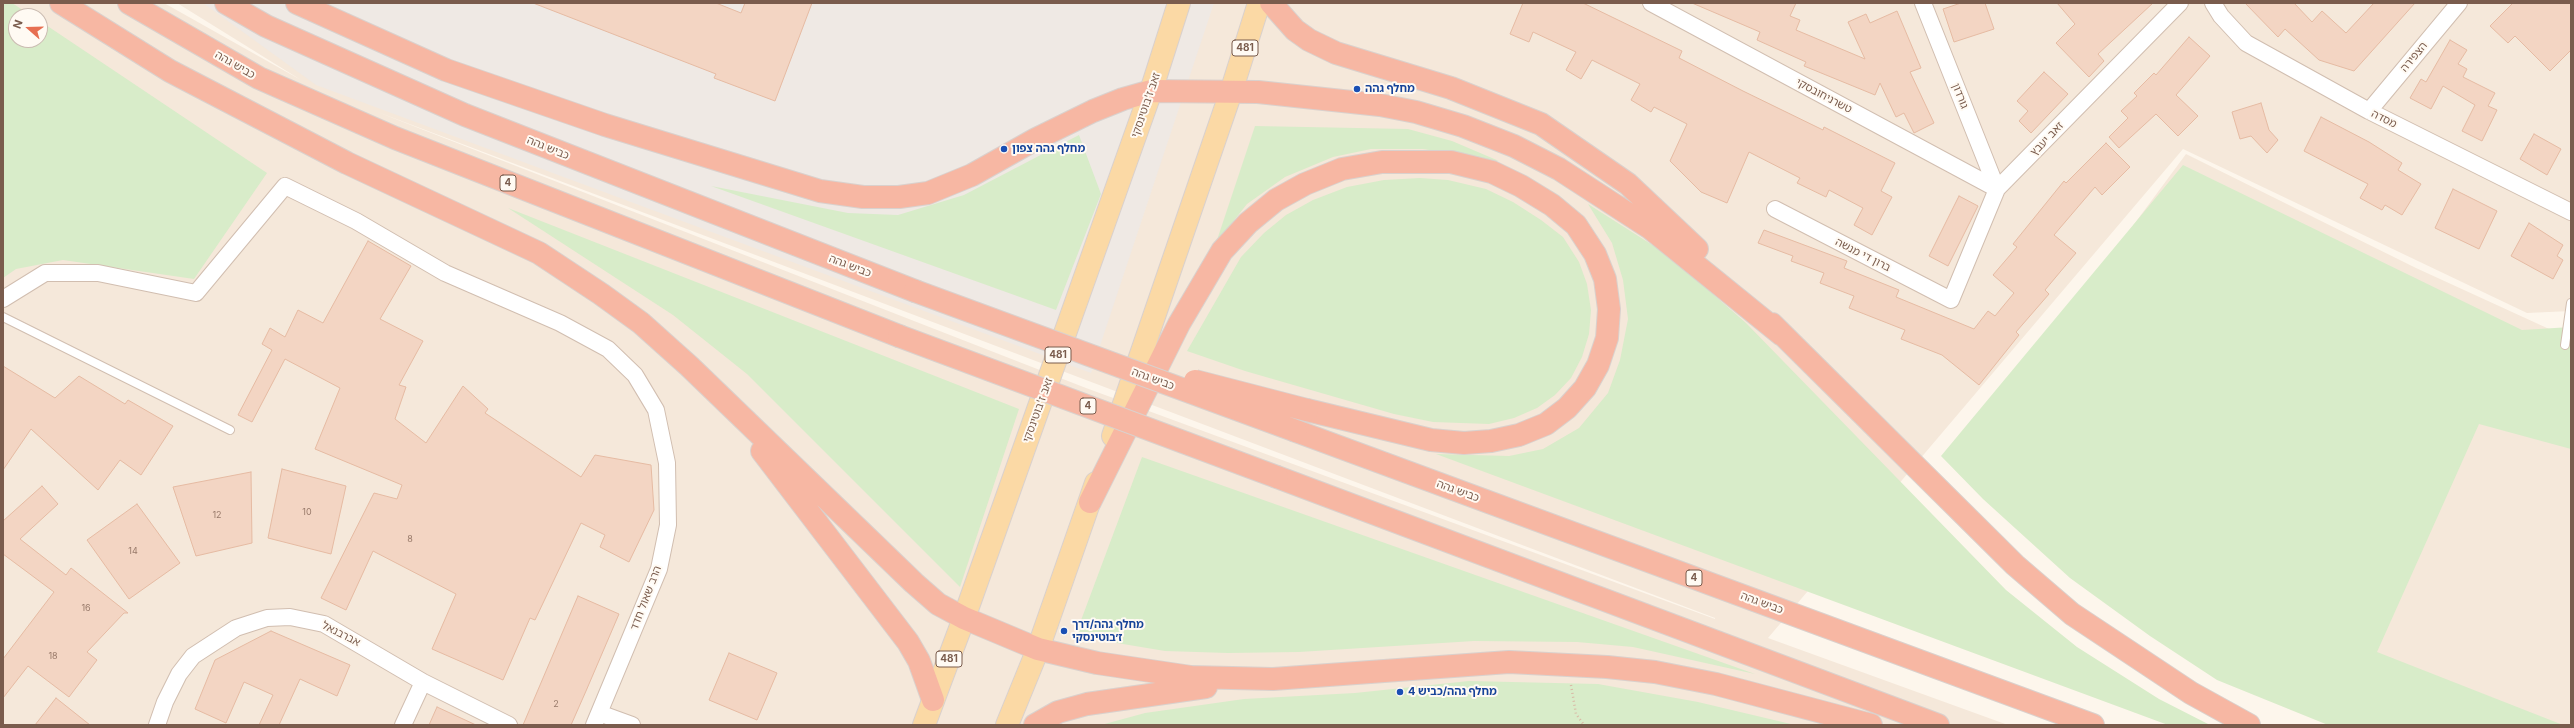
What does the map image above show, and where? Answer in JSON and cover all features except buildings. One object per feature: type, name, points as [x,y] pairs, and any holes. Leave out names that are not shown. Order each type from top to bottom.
[{"type":"highway","points":[[61,3],[170,71],[270,124],[538,253],[601,294],[641,324],[723,399],[914,583],[938,604],[964,618],[1038,648],[1064,656],[1139,671],[1192,677],[1274,679]]},
{"type":"highway","name":"כביש גהה","points":[[129,3],[259,78],[387,135],[899,336],[1938,725]]},
{"type":"highway","name":"כביש גהה","points":[[226,3],[266,26],[465,115],[915,291],[2093,725]]},
{"type":"highway","points":[[297,3],[446,70],[591,120],[820,191],[863,197],[899,198],[928,193],[972,175],[1036,138],[1093,111],[1122,98],[1151,91],[1258,92],[1380,105],[1416,112],[1462,126],[1514,146],[1559,169],[1650,228],[1782,335]]},
{"type":"highway","points":[[1271,3],[1295,30],[1310,40],[1336,53],[1495,104],[1541,124],[1581,150],[1628,184],[2015,565],[2072,614],[2122,649],[2191,693],[2249,725]]},
{"type":"highway","points":[[1068,348],[1307,410],[1424,438],[1464,443],[1491,441],[1512,436],[1546,424],[1567,408],[1585,388],[1598,364],[1607,338],[1609,309],[1605,279],[1595,254],[1576,225],[1552,205],[1522,186],[1492,172],[1451,162],[1382,162],[1342,169],[1305,184],[1276,200],[1248,223],[1222,251],[1182,318],[1090,502]]},
{"type":"highway","points":[[723,399],[908,642],[919,661],[933,700]]},
{"type":"highway","points":[[1035,725],[1058,712],[1086,704],[1274,679],[1509,662],[1607,667],[1655,672],[1716,684],[1871,725]]},
{"type":"main road","name":"זאב ז'בוטינסקי","points":[[924,725],[964,618],[1151,91],[1179,3]]},
{"type":"main road","name":"481","points":[[1007,725],[1038,648],[1090,502],[1231,92],[1259,3]]},
{"type":"street","name":"טשרניחובסקי","points":[[1650,3],[1997,190]]},
{"type":"street","name":"גורדון","points":[[1923,3],[1997,190]]},
{"type":"street","name":"זאב יעבץ","points":[[1951,300],[1997,190],[2180,3]]},
{"type":"street","name":"מסדה","points":[[2213,3],[2221,16],[2246,43],[2369,111],[2571,212]]},
{"type":"street","name":"הצפירה","points":[[2369,111],[2459,3]]},
{"type":"street","name":"הרב שאול חדד","points":[[3,299],[45,272],[98,273],[196,293],[285,186],[356,222],[445,273],[560,323],[608,349],[635,375],[656,410],[667,463],[668,524],[659,569],[597,719]]},
{"type":"street","name":"ברון די מנשה","points":[[1775,209],[1951,300]]},
{"type":"street","name":"אברבנאל","points":[[157,725],[165,702],[179,674],[193,656],[236,628],[267,618],[290,617],[324,624],[423,682],[509,725]]},
{"type":"street","points":[[403,725],[423,682]]},
{"type":"street","points":[[597,719],[632,725]]},
{"type":"lane","points":[[2565,345],[2571,303]]},
{"type":"lane","points":[[3,316],[230,430]]},
{"type":"path","points":[[1570,681],[1576,714],[1584,725]]},
{"type":"shaded area","points":[[3,3],[164,3],[301,80],[177,3],[2571,3],[2571,311],[2527,313],[2183,149],[1768,638],[2008,725],[3,725]],"holes":[[[375,111],[1715,618],[1086,388]]]},
{"type":"shaded area","points":[[203,3],[1214,3],[1091,373],[316,85]]},
{"type":"shaded area","points":[[2186,154],[2416,268],[2571,339],[2571,725],[2385,725],[1964,454]]},
{"type":"green space","points":[[3,3],[12,3],[20,8],[8,8],[8,48],[48,48],[48,26],[267,173],[194,279],[63,260],[16,269],[3,278]]},
{"type":"green space","points":[[1255,126],[1408,129],[1452,141],[1499,161],[1423,149],[1371,149],[1333,157],[1285,177],[1247,204],[1216,243]]},
{"type":"green space","points":[[1079,135],[1101,194],[1056,310],[711,186],[848,213],[898,215],[964,195]]},
{"type":"green space","points":[[2183,165],[2522,330],[2571,327],[2571,449],[2479,424],[2377,652],[2563,725],[2328,725],[2217,680],[2150,636],[2070,578],[1983,499],[1941,456]]},
{"type":"green space","points":[[1420,178],[1448,180],[1486,189],[1513,202],[1541,220],[1563,237],[1579,262],[1587,284],[1591,310],[1589,334],[1582,357],[1571,378],[1555,395],[1537,408],[1514,418],[1489,424],[1433,422],[1394,414],[1245,371],[1187,351],[1241,257],[1264,233],[1286,215],[1313,200],[1347,187],[1384,180]]},
{"type":"green space","points":[[1588,204],[1668,255],[1746,323],[2006,590],[2077,647],[2159,699],[2210,725],[2168,725],[1436,454],[1509,456],[1543,449],[1579,428],[1608,393],[1620,360],[1628,319],[1623,280],[1612,243]]},
{"type":"green space","points":[[508,208],[1019,409],[960,587],[747,374],[673,315]]},
{"type":"green space","points":[[1142,457],[1755,674],[1633,647],[1577,642],[1474,641],[1299,652],[1228,653],[1165,651],[1105,641],[1077,631]]},
{"type":"green space","points":[[1469,681],[1598,684],[1698,702],[1795,725],[1101,725],[1145,713],[1244,699],[1355,693]]},
{"type":"place","name":"מחלף גהה","points":[[1357,89]]},
{"type":"place","name":"מחלף גהה צפון","points":[[1004,149]]},
{"type":"place","name":"מחלף גהה/דרך ז׳בוטינסקי","points":[[1064,631]]},
{"type":"place","name":"מחלף גהה/כביש 4","points":[[1400,692]]}]
